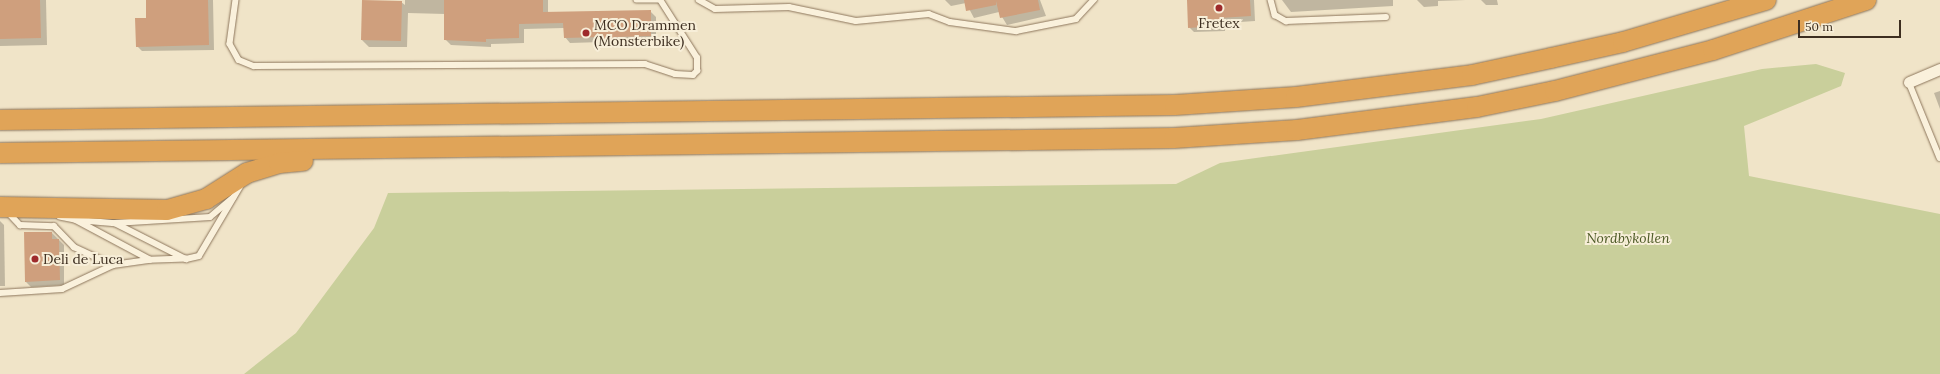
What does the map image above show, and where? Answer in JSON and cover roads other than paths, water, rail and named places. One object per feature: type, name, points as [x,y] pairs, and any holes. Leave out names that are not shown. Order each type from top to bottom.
[{"type":"highway","points":[[0,120],[1159,106],[1296,97],[1418,83],[1544,60],[1623,42],[1766,0]]},
{"type":"highway","points":[[0,154],[1174,138],[1297,130],[1477,107],[1555,91],[1713,50],[1866,0]]},
{"type":"highway","points":[[2,207],[167,210],[206,199],[247,174],[279,163],[416,148]]},
{"type":"street","points":[[1909,82],[1940,69]]},
{"type":"lane","points":[[236,0],[230,44],[239,60],[254,66],[645,64],[675,74],[692,75],[697,71],[697,58],[660,0],[637,0]]},
{"type":"lane","points":[[698,0],[715,9],[789,7],[856,21],[929,14],[950,22],[1016,31],[1076,19],[1094,0]]},
{"type":"lane","points":[[1271,0],[1275,15],[1286,21],[1386,17]]},
{"type":"lane","points":[[1909,82],[1940,158]]},
{"type":"lane","points":[[0,293],[62,289],[113,265],[150,260],[186,259],[199,256],[247,174]]},
{"type":"lane","points":[[2,207],[75,220],[115,223],[210,217],[233,198]]},
{"type":"lane","points":[[2,207],[20,225],[54,226],[74,247],[113,265]]},
{"type":"lane","points":[[75,220],[150,260]]},
{"type":"lane","points":[[115,223],[186,259]]},
{"type":"place","name":"Fretex","points":[[1219,8]]},
{"type":"place","name":"MCO Drammen (Monsterbike)","points":[[586,33]]},
{"type":"place","name":"Deli de Luca","points":[[35,259]]},
{"type":"park label","name":"Nordbykollen","points":[[1628,238]]}]
